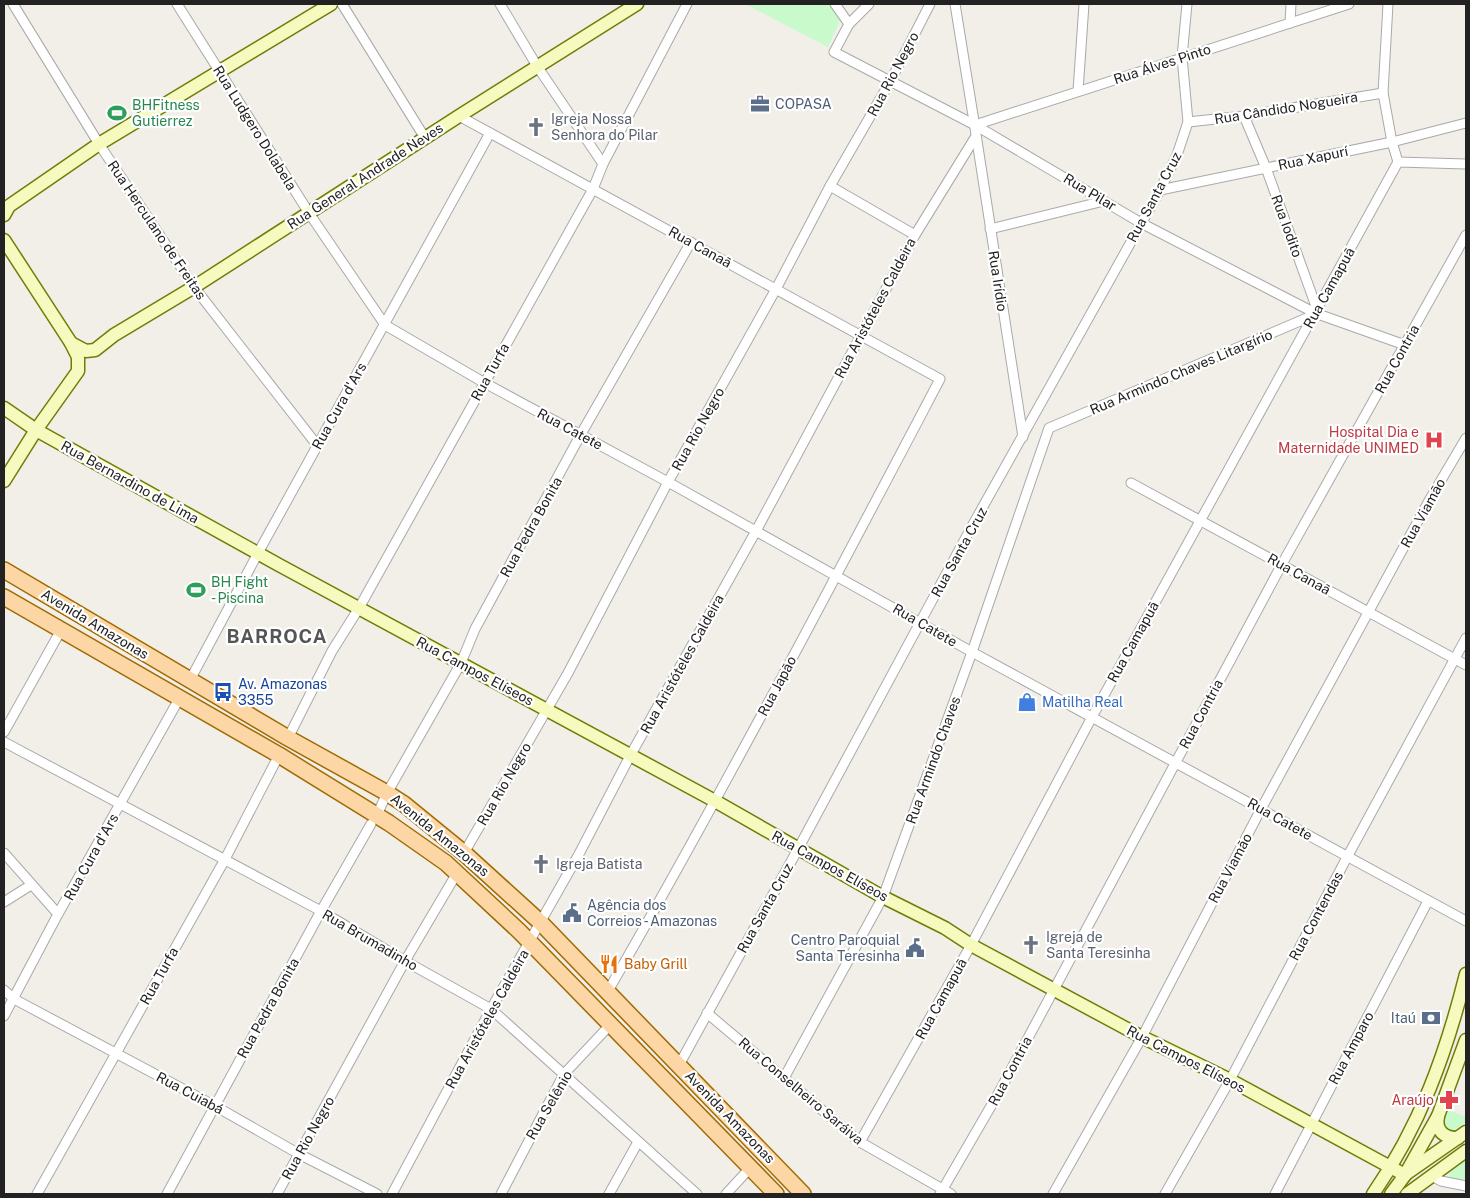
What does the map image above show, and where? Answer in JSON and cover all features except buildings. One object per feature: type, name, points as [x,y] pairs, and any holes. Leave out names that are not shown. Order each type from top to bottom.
[{"type":"main road","name":"Avenida Amazonas","points":[[4,570],[288,738],[404,804],[464,853],[540,922],[803,1194]]},
{"type":"main road","name":"Avenida Amazonas","points":[[4,597],[279,755],[374,820],[457,873],[530,942],[776,1194]]},
{"type":"street","name":"Rua Herculano de Freitas","points":[[13,4],[99,144],[194,287],[317,445]]},
{"type":"street","name":"Rua Ludgero Dolabela","points":[[176,4],[309,213],[385,325]]},
{"type":"street","points":[[5,209],[99,144],[331,4]]},
{"type":"street","points":[[342,4],[425,138]]},
{"type":"street","points":[[500,4],[537,66],[603,164]]},
{"type":"street","name":"Rua General Andrade Neves","points":[[70,344],[86,350],[95,350],[114,335],[194,287],[537,66],[637,4]]},
{"type":"street","name":"Rua Turfa","points":[[288,738],[332,651],[359,608],[593,189],[603,164],[687,4]]},
{"type":"street","points":[[835,4],[848,24],[869,4]]},
{"type":"street","name":"Rua Rio Negro","points":[[464,853],[568,673],[668,482],[776,289],[830,186],[890,82],[930,4]]},
{"type":"street","name":"Rua Irídio","points":[[955,4],[1023,437]]},
{"type":"street","points":[[1078,91],[1084,4]]},
{"type":"street","name":"Rua Santa Cruz","points":[[679,1064],[920,622],[1160,190],[1177,155],[1188,122],[1182,57],[1187,4]]},
{"type":"street","points":[[1290,23],[1291,4]]},
{"type":"street","name":"Rua Álves Pinto","points":[[975,125],[1349,4]]},
{"type":"street","points":[[1388,4],[1382,93],[1398,162],[1466,164]]},
{"type":"street","name":"Rua Pilar","points":[[848,24],[834,52],[975,125],[1141,223],[1315,312],[1405,345]]},
{"type":"street","name":"Rua Cândido Nogueira","points":[[1188,122],[1244,116],[1382,93]]},
{"type":"street","name":"Rua Canaã","points":[[459,116],[940,379]]},
{"type":"street","name":"Rua Iodito","points":[[1244,116],[1266,168],[1315,312]]},
{"type":"street","name":"Rua Xapurí","points":[[1160,190],[1392,142],[1466,124]]},
{"type":"street","name":"Rua Cura d'Ars","points":[[190,680],[317,445],[490,133]]},
{"type":"street","name":"Rua Aristóteles Caldeira","points":[[392,1194],[491,1009],[579,854],[630,756],[756,531],[915,235],[976,136]]},
{"type":"street","name":"Rua Camapuã","points":[[860,1142],[971,945],[1092,717],[1398,162]]},
{"type":"street","points":[[830,186],[915,235]]},
{"type":"street","points":[[990,229],[1104,201]]},
{"type":"street","name":"Rua Contria","points":[[945,1193],[1282,564],[1466,235]]},
{"type":"street","points":[[4,240],[78,357],[78,372],[36,430],[4,481]]},
{"type":"street","name":"Rua Pedra Bonita","points":[[167,1194],[321,911],[374,820],[386,793],[461,663],[475,629],[581,434],[691,242]]},
{"type":"street","name":"Rua Armindo Chaves Litargírio","points":[[1049,428],[1315,312]]},
{"type":"street","name":"Rua Catete","points":[[385,325],[484,382],[837,575],[972,652],[1466,921]]},
{"type":"street","name":"Rua Japão","points":[[608,991],[837,575],[940,379]]},
{"type":"street","name":"Rua Bernardino de Lima","points":[[4,408],[36,430],[258,553]]},
{"type":"street","name":"Rua Armindo Chaves","points":[[784,1078],[883,897],[972,652],[1049,428]]},
{"type":"street","name":"Rua Viamão","points":[[1053,1194],[1142,1037],[1261,809],[1430,499],[1466,438]]},
{"type":"street","name":"Rua Canaã","points":[[1131,483],[1466,665]]},
{"type":"street","name":"Rua Campos Elíseos","points":[[258,553],[547,709],[883,897],[944,928],[971,945],[1142,1037],[1230,1080],[1405,1175]]},
{"type":"street","points":[[4,732],[61,630]]},
{"type":"street","name":"Rua Contendas","points":[[1164,1194],[1230,1080],[1466,638]]},
{"type":"street","name":"Rua Cura d'Ars","points":[[4,1016],[58,914],[179,699]]},
{"type":"street","name":"Rua Brumadinho","points":[[4,742],[224,861],[321,911],[404,961],[491,1009],[697,1194]]},
{"type":"street","name":"Rua Turfa","points":[[37,1194],[224,861],[279,755]]},
{"type":"street","points":[[4,853],[58,914]]},
{"type":"street","name":"Rua Rio Negro","points":[[277,1194],[404,961],[457,873]]},
{"type":"street","points":[[4,902],[31,885]]},
{"type":"street","name":"Rua Amparo","points":[[1275,1194],[1428,901]]},
{"type":"street","points":[[1373,1194],[1392,1167],[1425,1102],[1452,1028],[1466,974]]},
{"type":"street","name":"Rua Cuiabá","points":[[4,990],[14,999],[215,1106],[299,1154],[377,1194]]},
{"type":"street","name":"Rua Conselheiro Saráiva","points":[[707,1013],[860,1142],[945,1193]]},
{"type":"street","name":"Rua Selênio","points":[[501,1194],[564,1074],[610,1025]]},
{"type":"street","points":[[1462,1135],[1446,1136],[1441,1133],[1436,1123],[1466,1040]]},
{"type":"street","points":[[1391,1194],[1405,1175],[1438,1116]]},
{"type":"street","points":[[1379,1194],[1462,1135]]},
{"type":"street","points":[[610,1194],[638,1142]]},
{"type":"street","points":[[1432,1176],[1440,1151]]},
{"type":"street","points":[[1407,1194],[1466,1151]]},
{"type":"street","points":[[726,1194],[750,1168]]},
{"type":"street","points":[[1432,1176],[1441,1181],[1466,1186]]},
{"type":"green space","points":[[745,4],[833,4],[842,16],[828,47]]},
{"type":"green space","points":[[1447,1109],[1466,1117],[1466,1122],[1453,1131],[1447,1131],[1441,1123]]},
{"type":"green space","points":[[1466,1158],[1466,1182],[1450,1179],[1449,1171]]},
{"type":"place","name":"COPASA","points":[[760,104]]},
{"type":"place","name":"BHFitness Gutierrez","points":[[117,113]]},
{"type":"place","name":"Igreja Nossa Senhora do Pilar","points":[[536,127]]},
{"type":"place","name":"Hospital Dia e Maternidade UNIMED","points":[[1434,440]]},
{"type":"place","name":"BH Fight - Piscina","points":[[196,590]]},
{"type":"place","name":"Av. Amazonas 3355","points":[[223,692]]},
{"type":"place","name":"Matilha Real","points":[[1027,702]]},
{"type":"place","name":"Igreja Batista","points":[[541,864]]},
{"type":"place","name":"Agência dos Correios - Amazonas","points":[[572,913]]},
{"type":"place","name":"Igreja de Santa Teresinha","points":[[1031,945]]},
{"type":"place","name":"Centro Paroquial Santa Teresinha","points":[[915,948]]},
{"type":"place","name":"Baby Grill","points":[[609,964]]},
{"type":"place","name":"Itaú","points":[[1431,1018]]},
{"type":"place","name":"Araújo","points":[[1449,1100]]},
{"type":"district","name":"BARROCA","points":[[277,636]]}]
